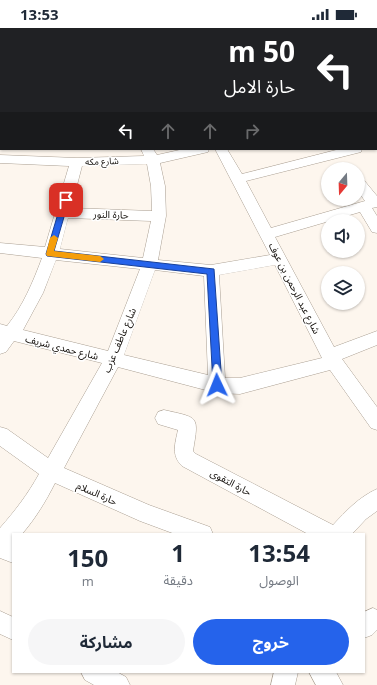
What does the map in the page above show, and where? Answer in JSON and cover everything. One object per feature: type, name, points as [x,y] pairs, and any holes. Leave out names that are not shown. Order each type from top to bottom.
[{"type":"street","name":"شارع مكه","points":[[0,159],[40,155],[77,162],[192,150]]},
{"type":"street","name":"شارع عبد الرحمن بن عوف","points":[[222,150],[332,359],[377,422]]},
{"type":"street","points":[[238,179],[352,150]]},
{"type":"street","name":"شارع عاطف عزب","points":[[0,543],[19,522],[37,497],[113,360],[149,265],[159,216],[158,186],[150,154]]},
{"type":"street","points":[[4,337],[27,310],[50,254],[77,162]]},
{"type":"street","points":[[365,193],[372,204],[377,228]]},
{"type":"street","points":[[267,234],[372,204]]},
{"type":"street","name":"حارة النور","points":[[62,212],[159,216]]},
{"type":"street","points":[[0,248],[211,271],[280,260]]},
{"type":"street","points":[[211,271],[217,385]]},
{"type":"street","name":"شارع حمدي شريف","points":[[4,337],[113,360],[217,385],[240,386],[332,359],[377,338]]},
{"type":"street","name":"حارة التقوى","points":[[164,418],[185,423],[188,426],[183,451],[184,455],[189,460],[327,533]]},
{"type":"street","name":"حارة السلام","points":[[0,435],[52,472],[147,514],[200,533]]},
{"type":"street","points":[[339,533],[359,512],[377,499]]},
{"type":"street","points":[[0,547],[12,553]]},
{"type":"street","points":[[0,622],[12,628]]},
{"type":"street","points":[[95,673],[118,685]]},
{"type":"street","points":[[283,685],[286,673]]},
{"type":"street","points":[[322,673],[332,685]]},
{"type":"slow traffic","points":[[54,238],[50,254],[100,259]]},
{"type":"route","points":[[66,200],[50,254],[211,271],[217,385]]}]
